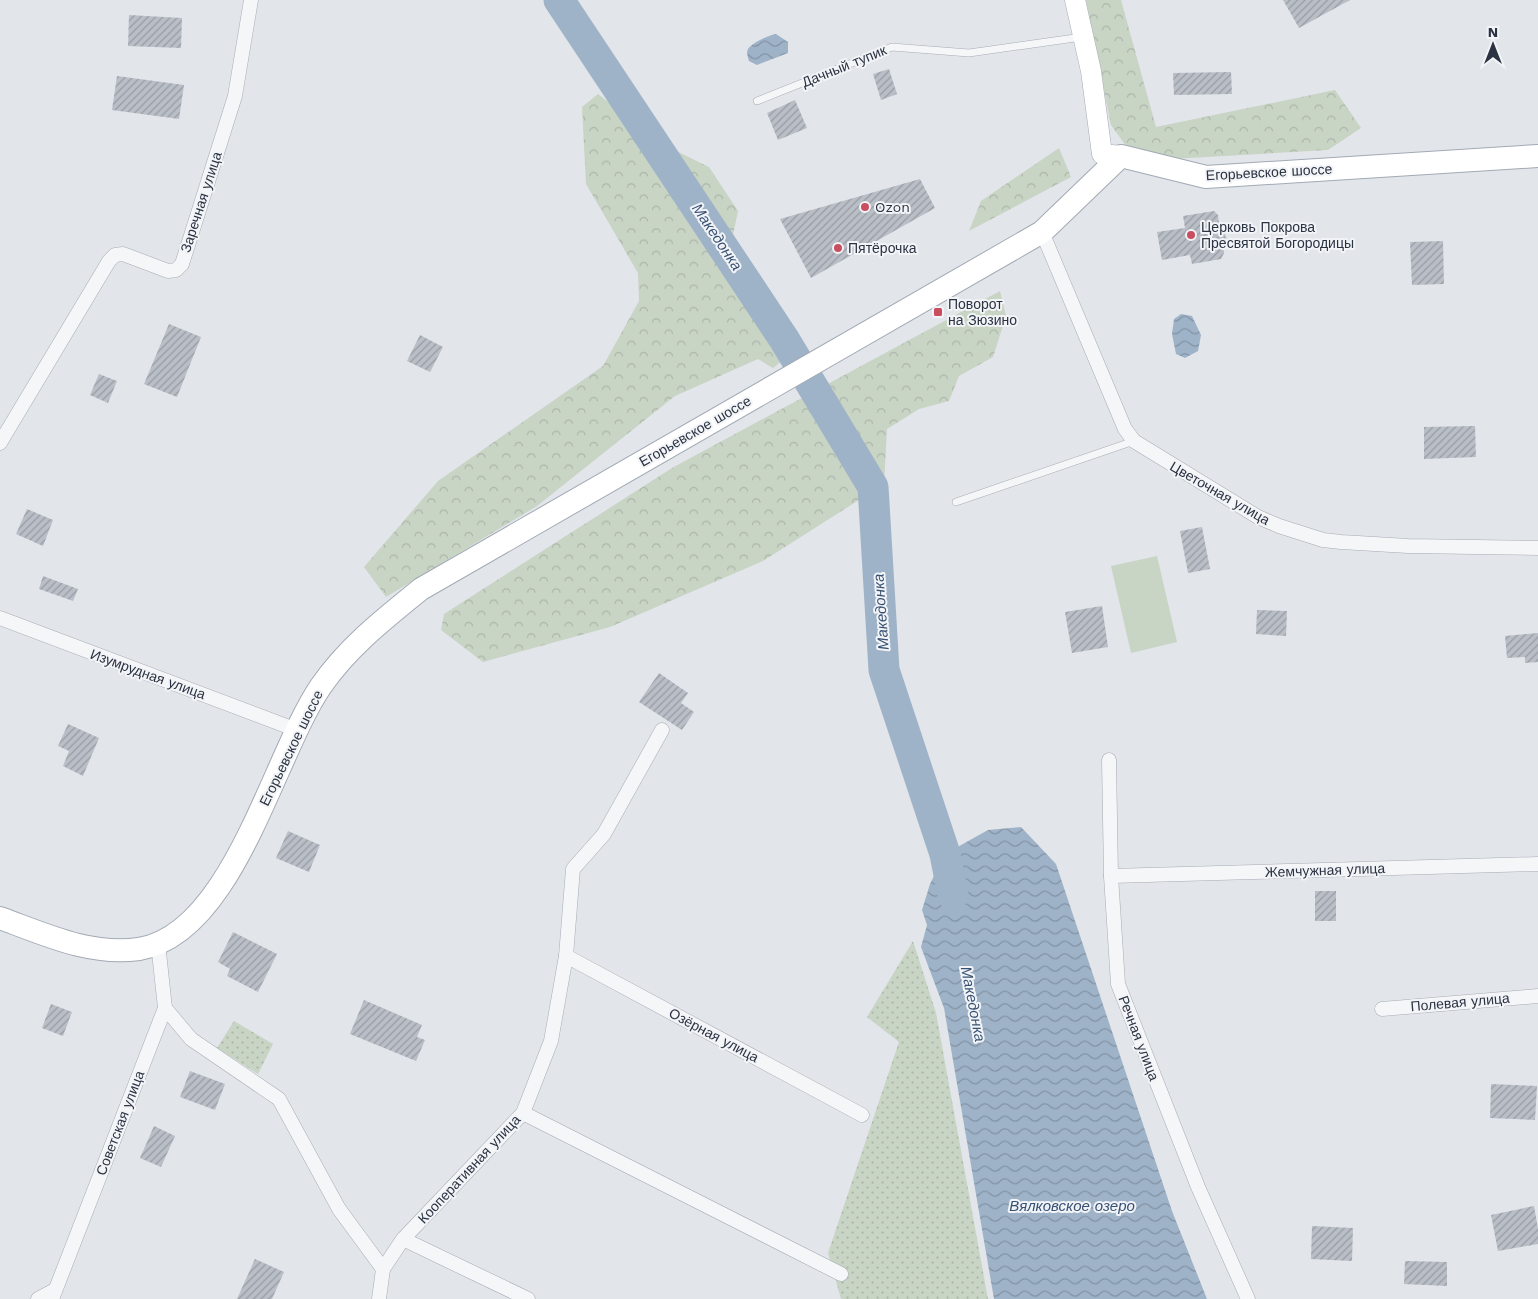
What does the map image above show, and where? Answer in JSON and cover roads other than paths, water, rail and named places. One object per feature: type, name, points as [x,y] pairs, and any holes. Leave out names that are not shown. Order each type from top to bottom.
[{"type":"main road","points":[[1075,0],[1091,71],[1102,154],[1121,156]]},
{"type":"main road","name":"Егорьевское шоссе","points":[[0,918],[66,941],[104,950],[140,948],[158,943],[175,934],[208,902],[222,882],[248,837],[297,730],[321,686],[350,649],[370,630],[421,589],[1042,232],[1121,156],[1206,178],[1538,156]]},
{"type":"street","name":"Заречная улица","points":[[0,443],[109,260],[115,254],[123,254],[168,271],[176,270],[182,264],[235,96],[251,0]]},
{"type":"street","name":"Цветочная улица","points":[[1042,232],[1125,429],[1134,441],[1258,517],[1323,540],[1408,546],[1538,548]]},
{"type":"street","name":"Изумрудная улица","points":[[0,618],[297,730]]},
{"type":"street","name":"Кооперативная улица","points":[[378,1299],[383,1270],[403,1239],[523,1113],[551,1041],[566,956],[573,869],[604,834],[662,730]]},
{"type":"street","name":"Речная улица","points":[[1108,760],[1111,876],[1118,984],[1198,1187],[1248,1299]]},
{"type":"street","name":"Жемчужная улица","points":[[1111,876],[1538,864]]},
{"type":"street","name":"Советская улица","points":[[54,1294],[165,1008],[158,943]]},
{"type":"street","name":"Озёрная улица","points":[[566,956],[862,1115]]},
{"type":"street","name":"Полевая улица","points":[[1382,1009],[1538,996]]},
{"type":"street","points":[[165,1008],[191,1039],[279,1099],[339,1209],[383,1270]]},
{"type":"street","points":[[523,1113],[841,1274]]},
{"type":"street","points":[[403,1239],[528,1299]]},
{"type":"street","points":[[38,1299],[54,1294]]},
{"type":"lane","name":"Дачный тупик","points":[[756,101],[892,47],[970,53],[1083,37]]},
{"type":"lane","points":[[956,502],[1134,441]]},
{"type":"water","points":[[776,34],[788,42],[788,53],[757,65],[749,61],[747,52],[750,47]]},
{"type":"water","points":[[1181,314],[1192,316],[1201,335],[1198,351],[1185,358],[1176,354],[1172,334],[1174,319]]},
{"type":"water","name":"Вялковское озеро","points":[[1021,827],[1056,864],[1172,1211],[1207,1299],[994,1299],[944,1008],[921,947],[927,925],[922,910],[930,884],[945,854],[988,830]]},
{"type":"waterway","name":"Македонка","points":[[559,0],[784,339],[873,487],[884,670],[945,854],[953,895]]},
{"type":"place","name":"Ozon","points":[[865,207]]},
{"type":"place","name":"Церковь Покрова Пресвятой Богородицы","points":[[1191,235]]},
{"type":"place","name":"Пятёрочка","points":[[838,248]]},
{"type":"place","name":"Поворот на Зюзино","points":[[938,312]]}]
